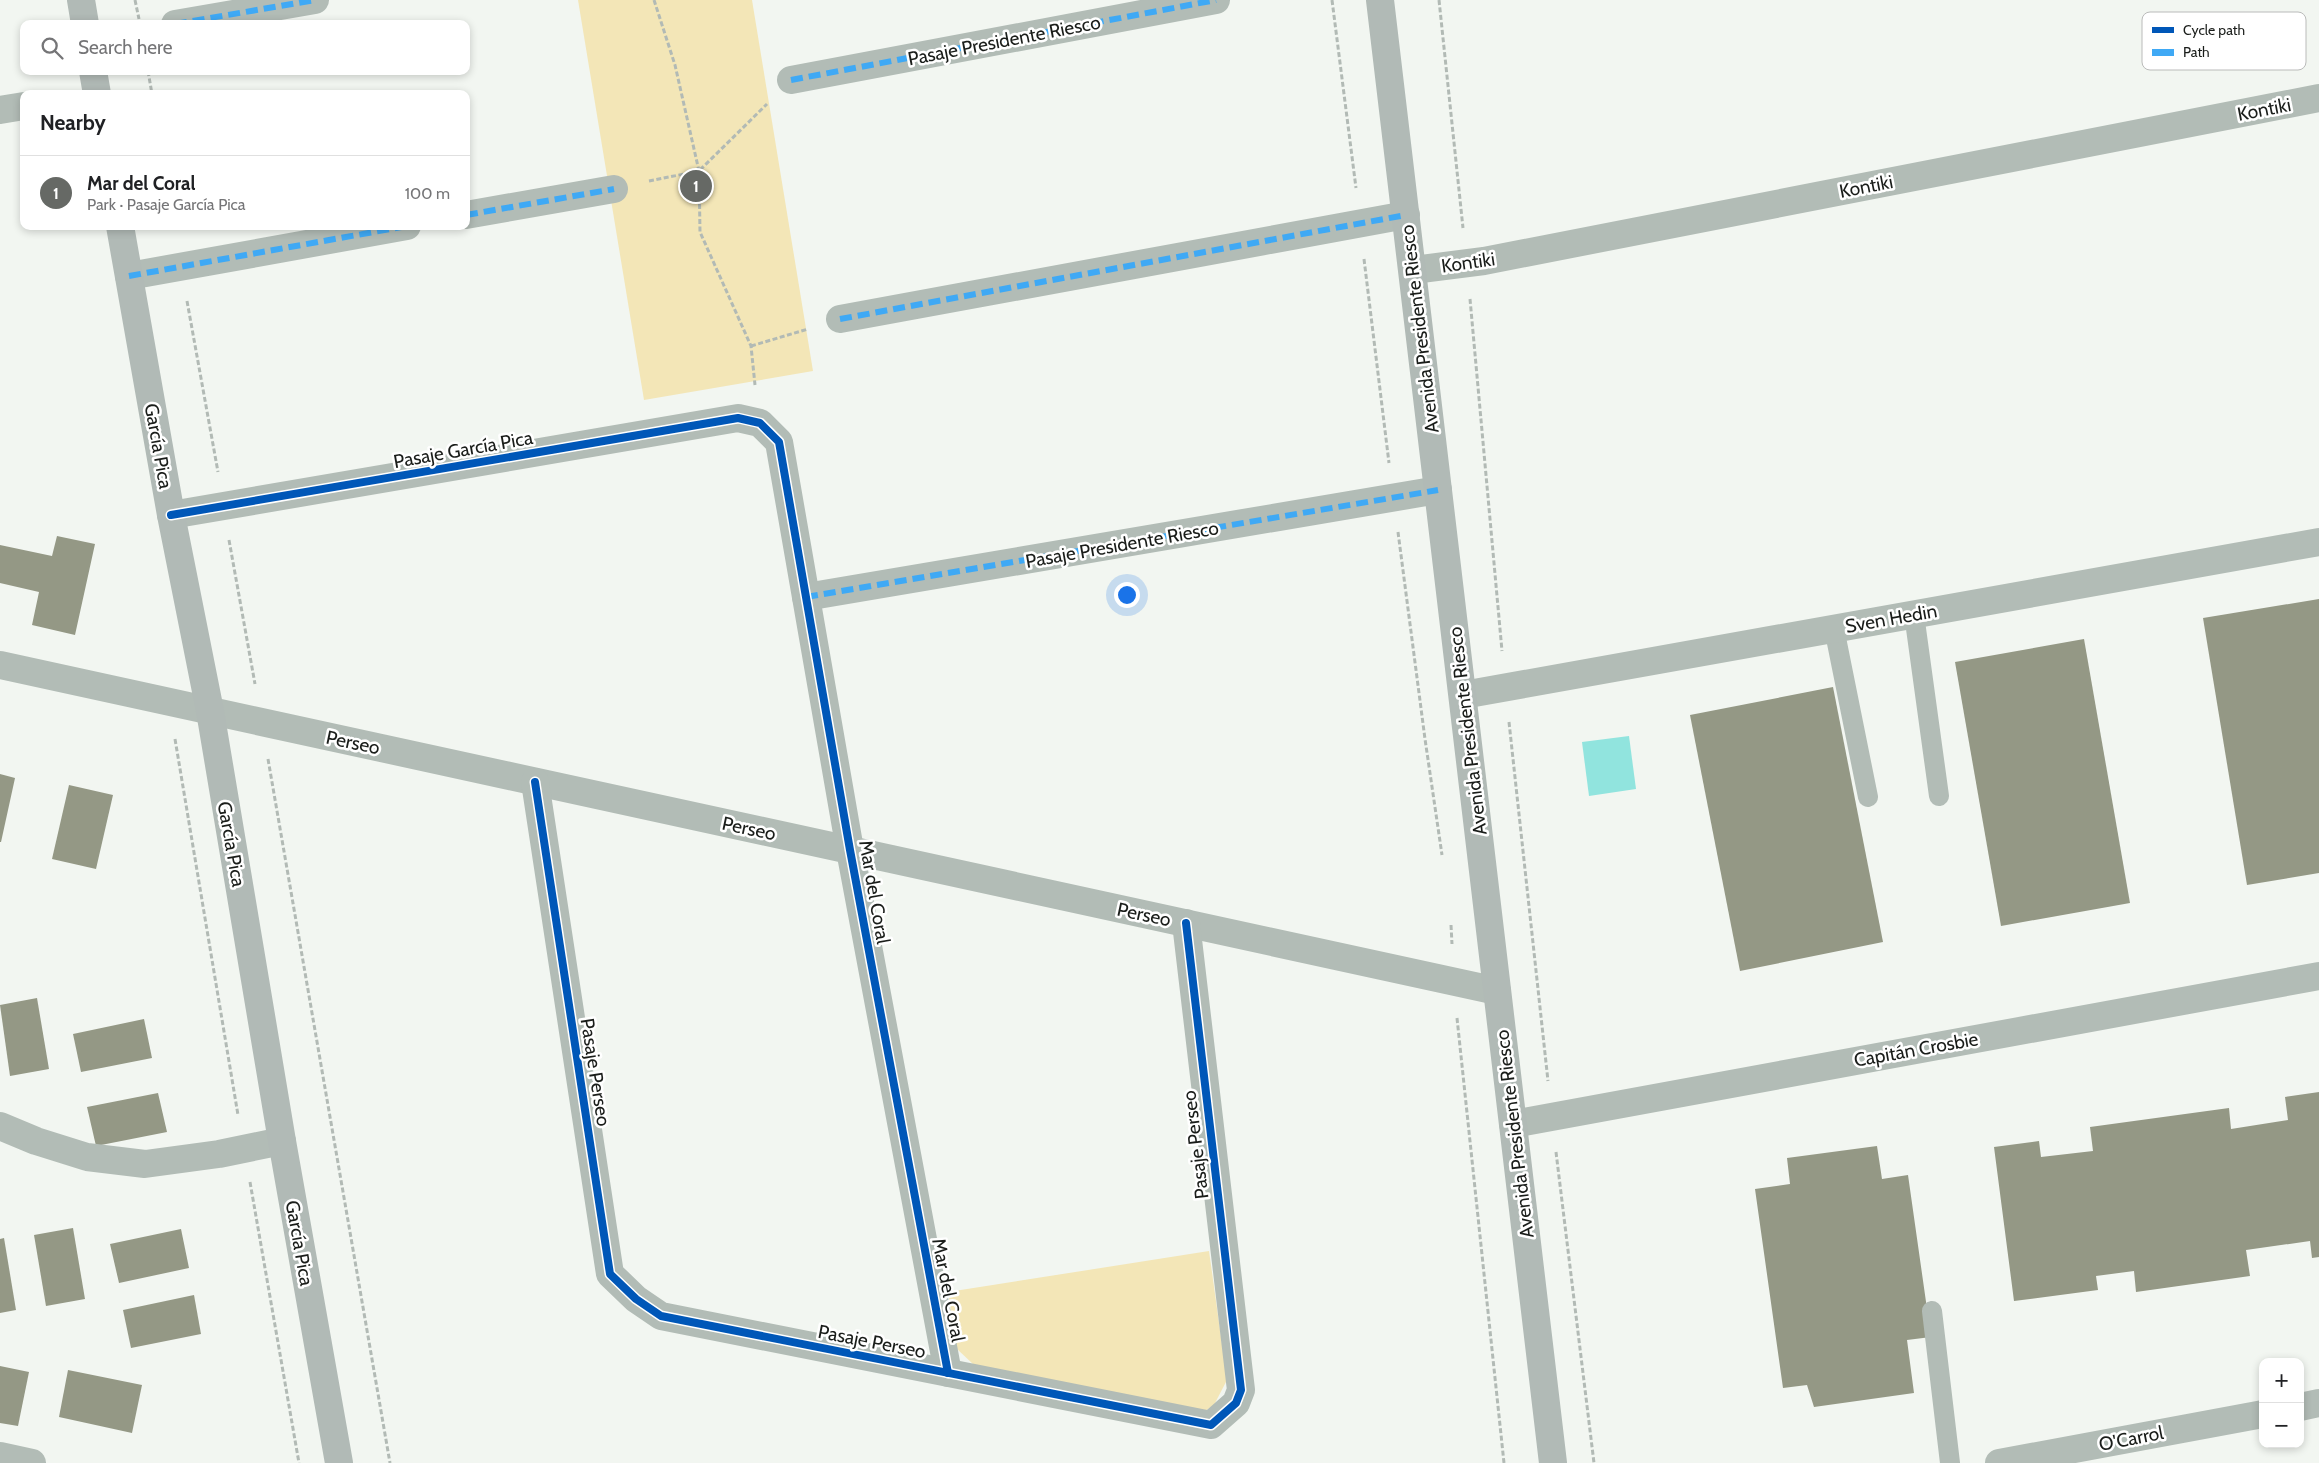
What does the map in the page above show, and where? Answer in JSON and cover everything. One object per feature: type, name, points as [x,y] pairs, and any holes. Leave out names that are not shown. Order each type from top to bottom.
[{"type":"main road","points":[[81,0],[84,20]]},
{"type":"main road","name":"Avenida Presidente Riesco","points":[[1380,0],[1553,1463]]},
{"type":"main road","name":"García Pica","points":[[121,230],[171,515],[210,711],[282,1141],[339,1463]]},
{"type":"street","points":[[198,20],[315,0]]},
{"type":"street","name":"Pasaje Presidente Riesco","points":[[791,80],[1216,0]]},
{"type":"street","name":"Kontiki","points":[[1413,270],[1466,263],[2319,98]]},
{"type":"street","points":[[0,110],[20,107]]},
{"type":"street","points":[[470,215],[614,189]]},
{"type":"street","points":[[840,320],[1406,215]]},
{"type":"street","points":[[129,276],[385,230]]},
{"type":"street","name":"Pasaje García Pica","points":[[171,515],[738,418],[760,423]]},
{"type":"street","name":"Mar del Coral","points":[[760,423],[779,442],[850,850],[948,1373]]},
{"type":"street","name":"Pasaje Presidente Riesco","points":[[806,597],[1438,490]]},
{"type":"street","name":"Sven Hedin","points":[[1463,695],[2319,542]]},
{"type":"street","name":"Perseo","points":[[0,665],[1497,991]]},
{"type":"street","name":"Pasaje Perseo","points":[[535,782],[610,1274],[636,1299],[661,1316],[1211,1425],[1236,1403],[1241,1390],[1186,923]]},
{"type":"street","name":"Capitán Crosbie","points":[[1513,1124],[2319,976]]},
{"type":"street","points":[[0,1126],[36,1141],[87,1158],[145,1164],[219,1154],[282,1141]]},
{"type":"street","points":[[2304,1406],[2319,1403]]},
{"type":"street","name":"O'Carrol","points":[[2000,1463],[2259,1415]]},
{"type":"street","points":[[0,1456],[32,1463]]},
{"type":"lane","points":[[1914,614],[1939,796]]},
{"type":"lane","points":[[1834,628],[1868,797]]},
{"type":"lane","points":[[1932,1311],[1950,1463]]},
{"type":"path","points":[[135,0],[138,20]]},
{"type":"path","points":[[654,0],[675,65],[699,171],[700,232],[751,346],[760,423]]},
{"type":"path","points":[[1332,0],[1393,498],[1425,739],[1443,856]]},
{"type":"path","points":[[1439,0],[1466,263],[1505,688],[1552,1116],[1594,1463]]},
{"type":"path","points":[[149,75],[151,90]]},
{"type":"path","points":[[614,189],[699,171],[791,80]]},
{"type":"path","points":[[182,267],[390,1463]]},
{"type":"path","points":[[751,346],[840,320]]},
{"type":"path","points":[[169,702],[299,1463]]},
{"type":"path","points":[[1451,924],[1453,981],[1504,1463]]},
{"type":"shaded area","points":[[578,0],[752,0],[813,371],[644,400]]},
{"type":"shaded area","points":[[1209,1251],[1227,1380],[1214,1405],[1202,1413],[974,1365],[957,1349],[948,1292]]},
{"type":"water","points":[[1629,736],[1636,789],[1589,796],[1582,742]]},
{"type":"building","points":[[57,536],[95,544],[75,635],[32,625],[39,592],[0,583],[0,545],[52,556]]},
{"type":"building","points":[[2319,599],[2319,873],[2247,885],[2203,618]]},
{"type":"building","points":[[2084,639],[2130,903],[2001,926],[1955,662]]},
{"type":"building","points":[[1833,687],[1883,942],[1740,971],[1690,715]]},
{"type":"building","points":[[0,774],[15,778],[1,842],[0,842]]},
{"type":"building","points":[[69,785],[113,795],[96,869],[52,859]]},
{"type":"building","points":[[37,998],[49,1069],[10,1076],[0,1005]]},
{"type":"building","points":[[144,1019],[152,1058],[81,1072],[73,1034]]},
{"type":"building","points":[[2319,1092],[2319,1257],[2312,1258],[2310,1241],[2246,1250],[2250,1276],[2136,1292],[2134,1271],[2096,1276],[2098,1290],[2014,1301],[1994,1147],[2039,1141],[2041,1157],[2093,1151],[2090,1127],[2229,1108],[2231,1129],[2288,1120],[2285,1097]]},
{"type":"building","points":[[158,1093],[167,1132],[96,1146],[87,1107]]},
{"type":"building","points":[[1877,1146],[1882,1179],[1908,1175],[1931,1337],[1907,1340],[1914,1393],[1814,1407],[1807,1385],[1783,1388],[1755,1189],[1790,1184],[1787,1158]]},
{"type":"building","points":[[73,1228],[85,1299],[46,1306],[34,1235]]},
{"type":"building","points":[[181,1229],[189,1268],[119,1283],[110,1244]]},
{"type":"building","points":[[4,1238],[16,1310],[0,1313],[0,1239]]},
{"type":"building","points":[[194,1295],[201,1334],[131,1348],[123,1310]]},
{"type":"building","points":[[0,1366],[29,1372],[18,1426],[0,1423]]},
{"type":"building","points":[[68,1370],[142,1385],[132,1433],[59,1417]]},
{"type":"marked path","points":[[198,20],[315,0]]},
{"type":"marked path","points":[[791,80],[1216,0]]},
{"type":"marked path","points":[[470,214],[614,189]]},
{"type":"marked path","points":[[840,319],[1406,215]]},
{"type":"marked path","points":[[129,276],[385,230]]},
{"type":"marked path","points":[[806,597],[1438,490]]},
{"type":"cycle path","points":[[171,515],[738,418],[760,423],[779,442],[850,850],[948,1373]]},
{"type":"cycle path","points":[[535,782],[610,1274],[636,1299],[661,1316],[1211,1425],[1236,1403],[1241,1390],[1186,923]]},
{"type":"place","name":"Mar del Coral","points":[[696,186]]}]
